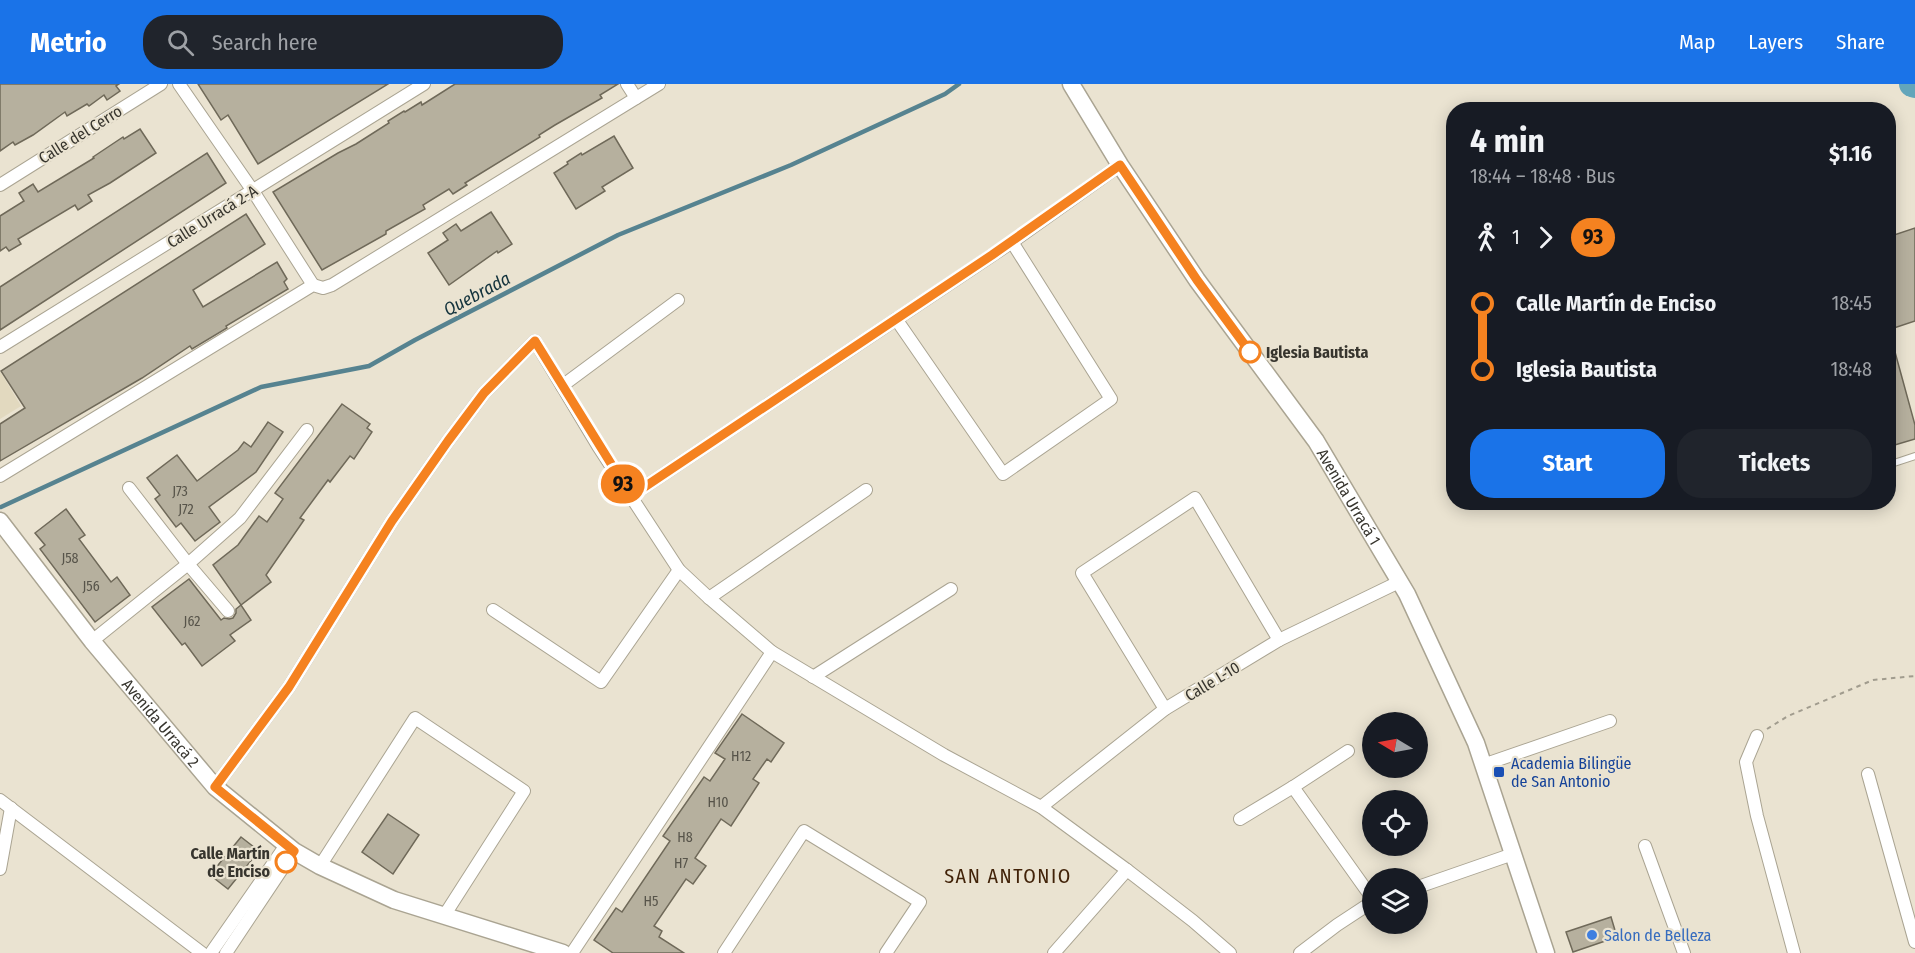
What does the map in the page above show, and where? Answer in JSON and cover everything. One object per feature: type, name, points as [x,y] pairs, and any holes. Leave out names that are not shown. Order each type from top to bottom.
[{"type":"street","name":"Calle del Cerro","points":[[0,185],[160,84]]},
{"type":"street","points":[[180,84],[253,191],[313,285],[323,288],[332,285],[659,84]]},
{"type":"street","name":"Calle Urracá 2-A","points":[[0,347],[424,84]]},
{"type":"street","points":[[627,84],[636,98]]},
{"type":"street","name":"Avenida Urracá 1","points":[[1071,84],[1120,165],[1197,280],[1316,441],[1407,594],[1476,743],[1546,953]]},
{"type":"street","points":[[631,496],[1012,242],[1120,165]]},
{"type":"street","points":[[896,320],[1003,474],[1111,399],[1012,242]]},
{"type":"street","points":[[0,476],[313,285]]},
{"type":"street","points":[[562,386],[678,300]]},
{"type":"street","points":[[215,787],[289,687],[392,521],[448,441],[484,393],[535,341],[679,570],[709,598],[772,652],[944,755],[1041,807],[1193,921],[1230,953]]},
{"type":"street","points":[[92,640],[188,564],[240,518],[307,430]]},
{"type":"street","points":[[129,488],[228,611]]},
{"type":"street","points":[[709,598],[866,490]]},
{"type":"street","points":[[1165,709],[1082,573],[1195,498],[1279,640]]},
{"type":"street","name":"Avenida Urracá 2","points":[[0,521],[92,640],[215,787],[290,848],[320,866],[394,900],[563,953]]},
{"type":"street","points":[[493,610],[601,682],[679,570]]},
{"type":"street","name":"Calle L-10","points":[[1041,807],[1165,709],[1279,640],[1399,582]]},
{"type":"street","points":[[813,677],[951,589]]},
{"type":"street","points":[[572,953],[772,652]]},
{"type":"street","points":[[320,866],[414,718],[524,791],[444,916]]},
{"type":"street","points":[[1483,765],[1610,721]]},
{"type":"street","points":[[1757,736],[1746,762],[1757,816],[1794,953]]},
{"type":"street","points":[[1240,819],[1348,751]]},
{"type":"street","points":[[1868,774],[1915,942]]},
{"type":"street","points":[[1293,787],[1362,886]]},
{"type":"street","points":[[0,800],[202,953]]},
{"type":"street","points":[[0,869],[11,808]]},
{"type":"street","points":[[724,953],[804,831],[920,902],[886,953]]},
{"type":"street","points":[[1645,846],[1684,953]]},
{"type":"street","points":[[211,953],[290,848]]},
{"type":"street","points":[[226,953],[290,848]]},
{"type":"street","points":[[1428,883],[1513,854]]},
{"type":"street","points":[[1054,953],[1126,870]]},
{"type":"street","points":[[1300,953],[1362,907]]},
{"type":"lane","points":[[1896,462],[1915,456]]},
{"type":"path","points":[[1757,736],[1788,716],[1874,680],[1915,676]]},
{"type":"shaded area","points":[[0,371],[21,406],[0,419]]},
{"type":"building","points":[[0,84],[119,84],[116,86],[120,91],[107,100],[104,95],[89,106],[87,104],[67,116],[65,112],[33,135],[15,145],[13,142],[0,151]]},
{"type":"building","points":[[198,84],[388,84],[258,164],[228,115],[221,120]]},
{"type":"building","points":[[455,84],[618,84],[600,95],[602,98],[539,135],[540,137],[465,183],[467,185],[453,194],[449,189],[423,205],[425,209],[386,231],[386,234],[322,270],[273,192],[356,144],[404,111],[421,102],[422,105]]},
{"type":"building","points":[[140,129],[156,153],[88,195],[92,201],[78,210],[75,205],[18,239],[21,244],[9,251],[6,247],[0,251],[0,216],[24,201],[19,193],[33,184],[38,192],[94,158],[123,137],[124,139]]},
{"type":"building","points":[[614,136],[633,168],[602,187],[605,191],[576,209],[554,173],[581,153],[582,155]]},
{"type":"building","points":[[207,153],[226,183],[0,330],[0,287]]},
{"type":"building","points":[[491,212],[512,244],[498,253],[497,251],[449,285],[428,253],[448,240],[443,233],[456,224],[461,231]]},
{"type":"building","points":[[246,214],[265,244],[193,290],[203,307],[277,262],[287,279],[284,282],[288,289],[192,349],[190,346],[142,378],[0,461],[0,424],[25,408],[1,371]]},
{"type":"building","points":[[1915,228],[1915,321],[1896,327],[1896,234]]},
{"type":"building","points":[[1896,356],[1915,425],[1915,439],[1896,445]]},
{"type":"building","points":[[342,404],[370,424],[367,428],[372,432],[354,459],[350,456],[330,482],[328,480],[300,518],[304,520],[266,575],[271,582],[241,605],[213,565],[238,545],[259,516],[267,522],[283,499],[275,493]]},
{"type":"building","points":[[268,422],[283,432],[256,472],[209,507],[220,522],[195,541],[181,523],[176,527],[155,499],[160,495],[147,478],[177,455],[197,481],[238,450],[244,442],[251,447]]},
{"type":"building","points":[[66,509],[85,535],[79,539],[111,582],[117,577],[130,595],[95,622],[40,549],[45,545],[35,533]]},
{"type":"building","points":[[189,579],[221,620],[233,618],[236,609],[241,605],[251,620],[230,635],[235,641],[202,666],[185,643],[182,645],[152,607]]},
{"type":"building","points":[[742,714],[784,743],[771,762],[767,759],[753,779],[759,783],[731,826],[721,819],[695,858],[706,866],[693,884],[686,879],[654,926],[662,931],[659,937],[684,953],[613,953],[594,940],[616,908],[622,912],[670,841],[663,836],[704,777],[710,781],[725,759],[715,753]]},
{"type":"building","points":[[388,814],[419,835],[393,874],[362,852]]},
{"type":"building","points":[[241,837],[259,851],[228,889],[210,875]]},
{"type":"building","name":"Salon de Belleza","points":[[1611,917],[1617,937],[1573,952],[1566,932]]},
{"type":"waterway","name":"Quebrada","points":[[1,507],[261,387],[369,366],[618,235],[791,165],[945,94],[959,84]]},
{"type":"bus line","name":"93","points":[[286,862],[294,851],[215,787],[289,687],[392,521],[448,441],[484,393],[535,341],[631,496],[992,255],[1120,165],[1197,280],[1250,352]]},
{"type":"place","name":"Iglesia Bautista","points":[[1250,352]]},
{"type":"place","name":"Academia Bilingüe de San Antonio","points":[[1499,772]]},
{"type":"place","name":"Calle Martín de Enciso","points":[[286,862]]},
{"type":"place","name":"Salon de Belleza","points":[[1592,935]]},
{"type":"district","name":"SAN ANTONIO","points":[[1008,876]]}]
